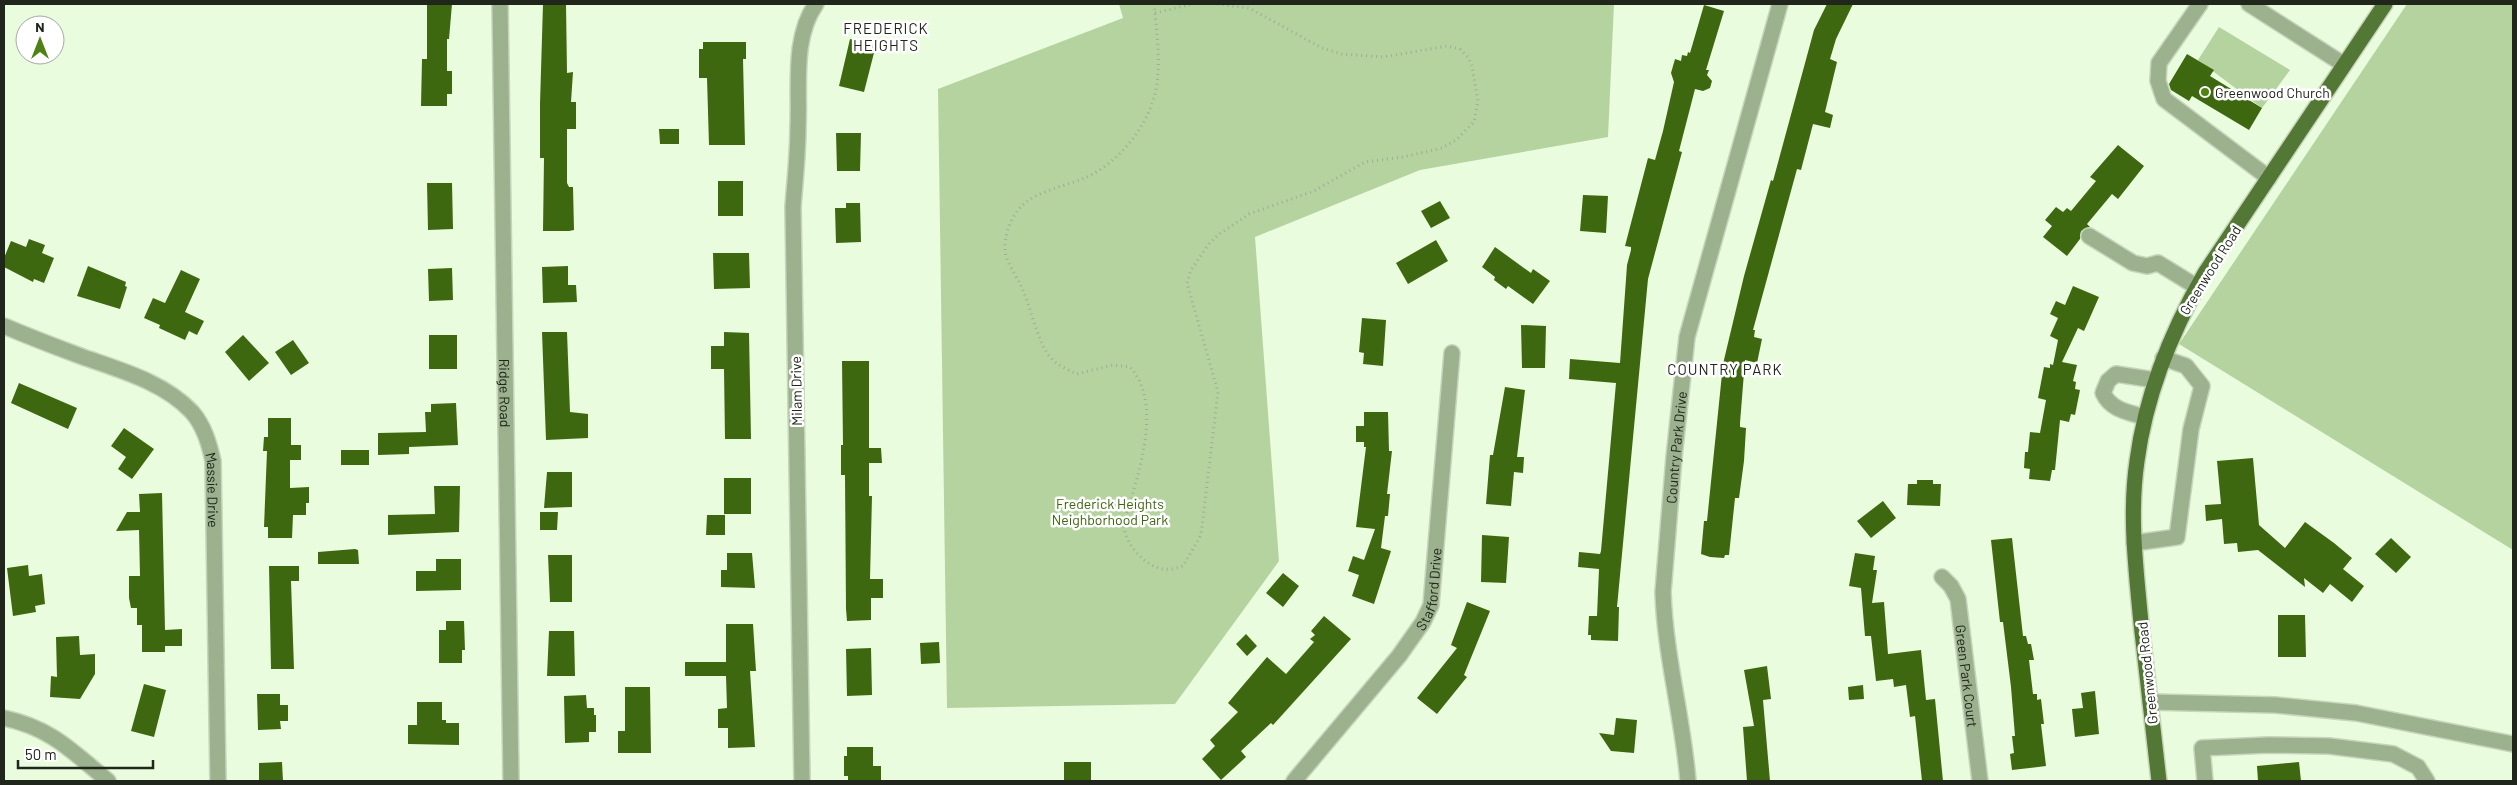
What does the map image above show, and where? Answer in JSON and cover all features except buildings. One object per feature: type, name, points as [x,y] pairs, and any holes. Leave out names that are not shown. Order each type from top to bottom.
[{"type":"main road","name":"Greenwood Road","points":[[2159,781],[2134,543],[2133,506],[2136,461],[2144,417],[2163,358],[2197,287],[2343,64],[2385,4]]},
{"type":"street","name":"Ridge Road","points":[[500,4],[511,781]]},
{"type":"street","name":"Milam Drive","points":[[802,781],[793,207],[798,128],[799,50],[804,28],[816,4]]},
{"type":"street","name":"Country Park Drive","points":[[1688,781],[1664,626],[1663,592],[1684,356],[1780,4]]},
{"type":"street","points":[[2200,4],[2159,63],[2158,81],[2164,98],[2269,178]]},
{"type":"street","points":[[2249,4],[2343,64]]},
{"type":"street","points":[[2089,236],[2133,263],[2147,266],[2158,262],[2197,287]]},
{"type":"street","name":"Massie Drive","points":[[4,326],[118,368],[145,380],[178,399],[192,412],[207,438],[213,461],[218,781]]},
{"type":"street","name":"Stafford Drive","points":[[1294,781],[1398,656],[1423,622],[1431,604],[1452,353]]},
{"type":"street","points":[[2134,543],[2177,537],[2191,429],[2202,386],[2186,366],[2163,358]]},
{"type":"street","points":[[2144,417],[2119,410],[2107,402],[2103,393],[2108,381],[2116,374],[2155,380]]},
{"type":"street","name":"Green Park Court","points":[[1942,577],[1951,586],[1958,599],[1980,781]]},
{"type":"street","points":[[2150,702],[2266,705],[2356,713],[2513,744]]},
{"type":"street","points":[[4,718],[26,723],[47,732],[108,781]]},
{"type":"street","points":[[2204,781],[2202,748],[2268,745],[2329,746],[2393,754],[2418,767],[2427,781]]},
{"type":"path","points":[[1154,4],[1156,83],[1154,98],[1146,116],[1123,150],[1105,167],[1086,177],[1038,195],[1018,209],[1006,239],[1005,252],[1021,286],[1047,353],[1057,364],[1078,374],[1113,365],[1130,367],[1136,374],[1142,392],[1146,428],[1144,454],[1123,533],[1146,561],[1163,569],[1183,566],[1201,535],[1209,450],[1217,409],[1218,392],[1187,283],[1197,258],[1218,235],[1249,214],[1314,191],[1355,166],[1365,162],[1403,157],[1442,148],[1456,140],[1474,122],[1478,101],[1472,66],[1468,57],[1460,49],[1447,46],[1383,57],[1342,54],[1322,48],[1250,8],[1217,4]]},
{"type":"path","points":[[1155,13],[1192,4]]},
{"type":"green space","name":"Frederick Heights Neighborhood Park","points":[[1119,4],[1614,4],[1608,137],[1420,170],[1255,237],[1279,561],[1175,704],[947,708],[938,89],[1123,18]]},
{"type":"green space","points":[[2407,4],[2513,4],[2513,550],[2179,344]]},
{"type":"green space","points":[[2219,27],[2290,70],[2262,108],[2198,60]]},
{"type":"place","name":"Greenwood Church","points":[[2205,92]]},
{"type":"district","name":"FREDERICK HEIGHTS","points":[[886,36]]},
{"type":"district","name":"COUNTRY PARK","points":[[1725,369]]}]
